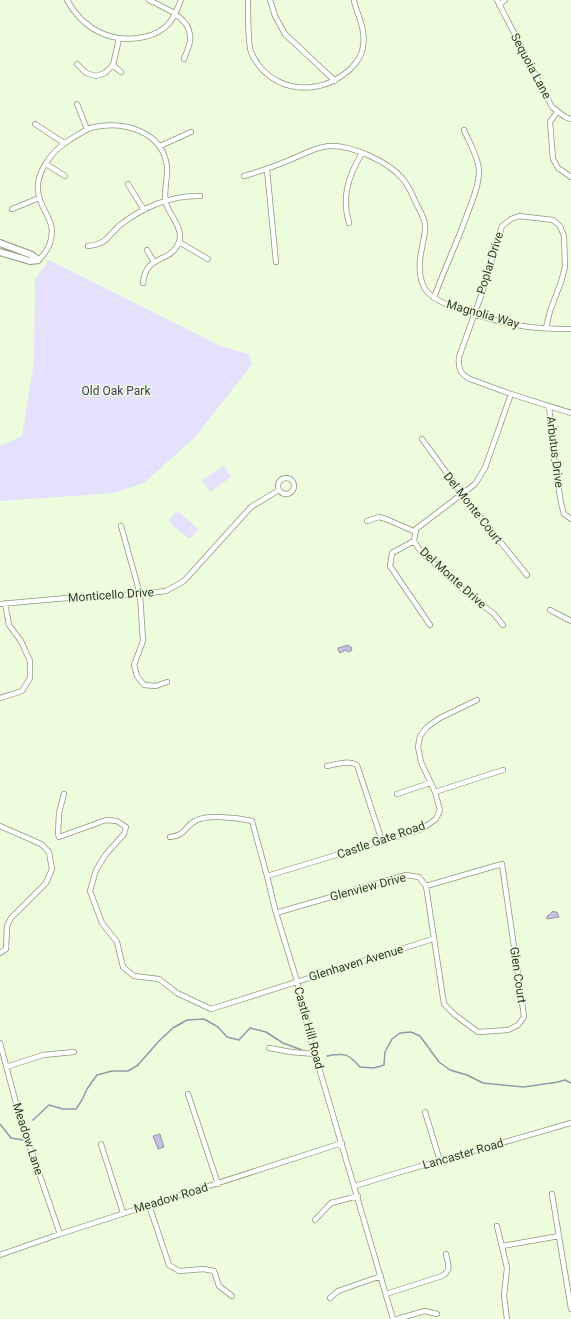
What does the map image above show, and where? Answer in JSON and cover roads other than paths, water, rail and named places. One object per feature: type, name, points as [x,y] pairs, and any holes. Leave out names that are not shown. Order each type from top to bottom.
[{"type":"street","points":[[67,0],[79,17],[89,26],[104,35],[119,39],[137,39],[149,36],[159,31],[170,23],[181,0]]},
{"type":"street","points":[[149,0],[175,14],[187,28],[191,36],[184,59]]},
{"type":"street","points":[[248,0],[250,50],[257,64],[268,76],[283,84],[300,89],[317,87],[335,81],[349,71],[357,62],[363,46],[363,30],[354,2]]},
{"type":"street","points":[[270,0],[275,16],[285,34],[335,81]]},
{"type":"street","points":[[498,2],[505,0]]},
{"type":"street","name":"Sequoia Lane","points":[[498,2],[552,107],[557,112],[571,119]]},
{"type":"street","points":[[77,64],[86,73],[96,76],[105,73],[113,65],[119,39]]},
{"type":"street","points":[[113,65],[121,72]]},
{"type":"street","points":[[77,104],[87,130]]},
{"type":"street","points":[[557,112],[550,122],[553,159],[558,168],[571,177]]},
{"type":"street","points":[[35,124],[64,144]]},
{"type":"street","points":[[0,252],[30,262],[42,258],[47,249],[52,233],[50,220],[39,198],[38,182],[40,175],[51,156],[64,144],[92,127],[116,125],[130,127],[145,134],[160,146],[166,157],[167,168],[165,201],[168,211],[178,228],[179,242],[172,252],[164,258],[154,262],[147,268],[143,283]]},
{"type":"street","points":[[434,298],[462,230],[477,184],[479,170],[478,164],[464,130]]},
{"type":"street","points":[[160,146],[191,132]]},
{"type":"street","name":"Magnolia Way","points":[[244,176],[267,170],[313,150],[329,146],[344,147],[362,153],[392,170],[402,178],[410,190],[425,224],[425,232],[421,249],[421,280],[426,290],[434,298],[443,303],[473,314],[523,326],[571,329]]},
{"type":"street","points":[[349,223],[346,212],[347,188],[355,165],[362,153]]},
{"type":"street","points":[[46,164],[65,176]]},
{"type":"street","points":[[267,170],[276,262]]},
{"type":"street","points":[[128,184],[144,210]]},
{"type":"street","points":[[88,246],[97,245],[103,242],[120,226],[144,210],[165,201],[186,196],[200,196]]},
{"type":"street","points":[[12,209],[39,198]]},
{"type":"street","name":"Poplar Drive","points":[[546,328],[550,311],[565,267],[564,236],[560,226],[553,220],[520,216],[511,219],[502,226],[482,293],[473,314],[458,364],[460,371],[464,376],[470,379],[571,413]]},
{"type":"street","points":[[179,242],[208,259]]},
{"type":"street","points":[[0,243],[32,255],[38,260]]},
{"type":"street","points":[[147,250],[154,262]]},
{"type":"street","name":"Del Monte Drive","points":[[503,626],[494,614],[456,584],[421,552],[414,541],[416,529],[475,484],[485,468],[511,394]]},
{"type":"street","name":"Arbutus Drive","points":[[549,406],[553,453],[561,503],[564,514],[571,519]]},
{"type":"street","name":"Del Monte Court","points":[[422,439],[462,494],[527,574]]},
{"type":"street","name":"Monticello Drive","points":[[3,604],[166,591],[184,581],[251,507],[279,490]]},
{"type":"street","points":[[367,521],[378,517],[416,532]]},
{"type":"street","points":[[122,526],[140,594],[143,641],[134,665],[137,676],[144,685],[156,686],[167,682]]},
{"type":"street","points":[[414,541],[392,553],[390,566],[430,625]]},
{"type":"street","points":[[0,698],[22,691],[30,678],[30,661],[21,641],[10,625],[3,604]]},
{"type":"street","points":[[550,610],[571,621]]},
{"type":"street","name":"Castle Gate Road","points":[[268,876],[422,829],[436,819],[440,810],[435,792],[420,762],[418,747],[420,736],[427,727],[440,718],[477,700]]},
{"type":"street","points":[[328,766],[344,763],[353,763],[357,765],[382,841]]},
{"type":"street","points":[[435,792],[504,770]]},
{"type":"street","points":[[397,794],[430,783]]},
{"type":"street","name":"Glenhaven Avenue","points":[[64,794],[59,813],[59,837],[106,820],[117,821],[126,826],[124,834],[106,854],[96,870],[90,891],[102,923],[117,942],[123,967],[134,976],[159,979],[177,993],[211,1009],[433,939]]},
{"type":"street","name":"Castle Hill Road","points":[[170,837],[180,835],[188,827],[199,820],[230,818],[252,821],[268,876],[276,913],[297,981],[315,1054],[393,1319]]},
{"type":"street","points":[[0,826],[41,844],[49,852],[52,869],[46,883],[11,918],[7,926],[6,949],[0,953]]},
{"type":"street","name":"Glen Court","points":[[502,864],[524,1017],[518,1025],[508,1030],[478,1032],[455,1015],[444,1004],[426,886],[502,864]]},
{"type":"street","name":"Glenview Drive","points":[[276,913],[406,875],[419,877],[426,886]]},
{"type":"street","name":"Meadow Lane","points":[[0,1042],[20,1118],[60,1234]]},
{"type":"street","points":[[269,1048],[315,1054]]},
{"type":"street","points":[[6,1068],[43,1055],[74,1052]]},
{"type":"street","points":[[188,1094],[218,1184]]},
{"type":"street","points":[[425,1112],[440,1161]]},
{"type":"street","name":"Lancaster Road","points":[[355,1186],[571,1124]]},
{"type":"street","name":"Meadow Road","points":[[0,1255],[60,1234],[342,1143]]},
{"type":"street","points":[[101,1144],[123,1214]]},
{"type":"street","points":[[552,1194],[571,1309]]},
{"type":"street","points":[[315,1220],[331,1203],[358,1196]]},
{"type":"street","points":[[149,1205],[169,1265],[179,1271],[204,1268],[214,1271],[219,1286],[232,1296]]},
{"type":"street","points":[[497,1226],[507,1268],[504,1296],[507,1319]]},
{"type":"street","points":[[502,1246],[559,1236]]},
{"type":"street","points":[[386,1294],[446,1274],[449,1267],[446,1254]]},
{"type":"street","points":[[330,1298],[338,1291],[381,1276]]},
{"type":"street","points":[[397,1319],[425,1311],[437,1314]]},
{"type":"waterway","points":[[33,1120],[49,1105],[63,1109],[76,1109],[97,1075],[112,1071],[128,1071],[138,1065],[159,1041],[173,1028],[187,1020],[204,1019],[218,1027],[227,1037],[239,1040],[250,1028],[266,1032],[283,1043],[302,1050]]},
{"type":"waterway","points":[[327,1056],[338,1054],[346,1055],[360,1067],[374,1068],[384,1065],[385,1052],[392,1039],[400,1033],[411,1032],[420,1036],[439,1062],[450,1070],[467,1075],[483,1083],[524,1087],[565,1080],[571,1083]]},
{"type":"waterway","points":[[0,1124],[11,1138],[23,1140]]},
{"type":"park label","name":"Old Oak Park","points":[[116,391]]}]
